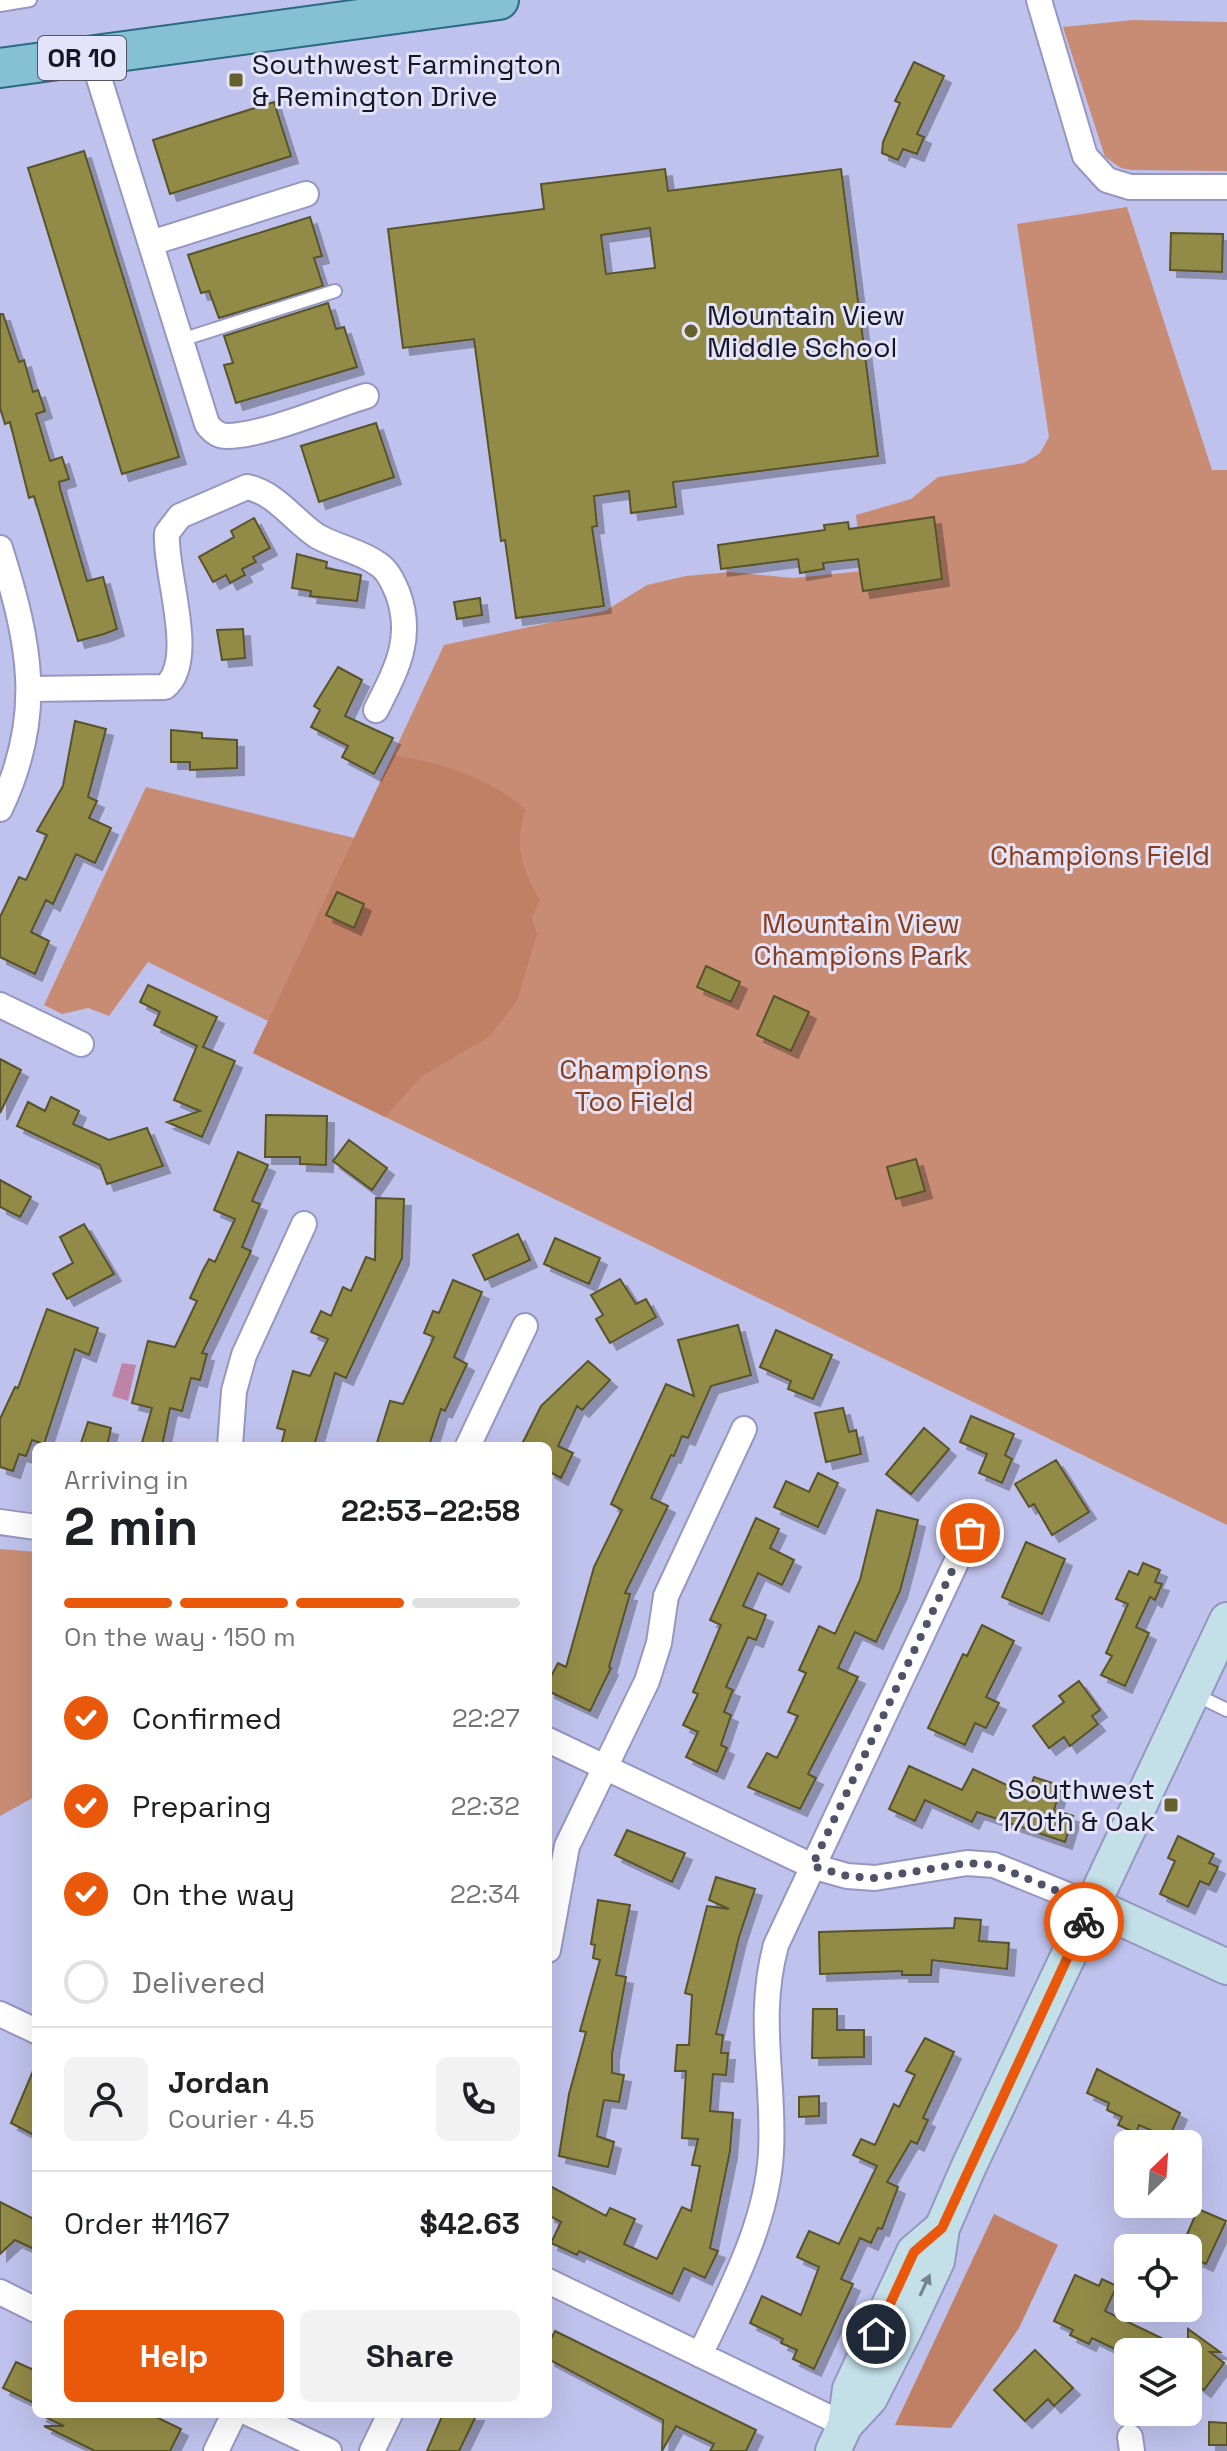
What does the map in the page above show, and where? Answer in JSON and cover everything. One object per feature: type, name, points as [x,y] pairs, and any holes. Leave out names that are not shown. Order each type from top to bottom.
[{"type":"main road","name":"OR 10","points":[[0,68],[499,0]]},
{"type":"main road","points":[[839,2438],[850,2389],[914,2252],[942,2228],[1227,1620]]},
{"type":"main road","points":[[1092,1905],[1227,1967]]},
{"type":"street","points":[[1039,0],[1085,156],[1107,180],[1130,187],[1227,187]]},
{"type":"street","points":[[92,56],[207,424],[224,437],[245,434],[366,396]]},
{"type":"street","points":[[151,243],[306,194]]},
{"type":"street","points":[[31,689],[165,687],[174,680],[178,671],[177,617],[167,533],[180,516],[247,487],[281,505],[318,536],[378,563],[390,578],[401,605],[406,636],[400,663],[376,710]]},
{"type":"street","points":[[0,548],[21,614],[31,689],[21,749],[0,809]]},
{"type":"street","points":[[0,1005],[81,1044]]},
{"type":"street","points":[[230,1442],[234,1391],[244,1355],[304,1224]]},
{"type":"street","points":[[470,1442],[525,1326]]},
{"type":"street","points":[[552,1928],[567,1846],[602,1767],[647,1681],[659,1643],[666,1596],[744,1429]]},
{"type":"street","points":[[0,1522],[32,1526]]},
{"type":"street","points":[[700,2355],[744,2259],[761,2205],[771,2155],[766,1983],[776,1945],[970,1533]]},
{"type":"street","points":[[552,1742],[812,1866],[847,1876],[875,1878],[967,1863],[994,1865],[1092,1905]]},
{"type":"street","points":[[0,2014],[32,2029]]},
{"type":"street","points":[[552,2283],[700,2355],[839,2438]]},
{"type":"street","points":[[1,2294],[32,2308]]},
{"type":"street","points":[[216,2451],[232,2418]]},
{"type":"street","points":[[259,2418],[329,2451]]},
{"type":"street","points":[[372,2451],[388,2418]]},
{"type":"lane","points":[[0,5],[30,0]]},
{"type":"lane","points":[[181,340],[335,291]]},
{"type":"lane","points":[[1192,1693],[1227,1710]]},
{"type":"green space","points":[[1133,20],[1227,22],[1227,171],[1132,170],[1121,168],[1105,157],[1063,27]]},
{"type":"green space","name":"Mountain View Champions Park","points":[[1127,207],[1212,470],[1227,470],[1227,1525],[253,1053],[268,1021],[148,962],[109,1016],[88,1008],[62,1014],[44,1005],[146,787],[354,838],[444,645],[605,611],[647,585],[686,576],[730,572],[793,578],[863,571],[856,515],[911,499],[938,477],[1024,463],[1040,453],[1049,437],[1017,224]]},
{"type":"green space","points":[[0,1549],[32,1552],[32,1798],[0,1816]]},
{"type":"shaded area","points":[[393,755],[428,762],[481,780],[526,810],[520,835],[521,856],[540,900],[532,917],[537,934],[517,1001],[490,1036],[422,1076],[385,1117],[253,1053]]},
{"type":"shaded area","points":[[122,1363],[136,1365],[128,1401],[112,1396]]},
{"type":"shaded area","points":[[994,2214],[1058,2245],[1019,2328],[951,2428],[895,2425]]},
{"type":"building","points":[[914,62],[944,76],[917,134],[924,137],[917,154],[903,149],[898,160],[882,153],[883,142],[900,103],[895,101]]},
{"type":"building","points":[[274,102],[291,156],[170,194],[153,140]]},
{"type":"building","points":[[84,151],[179,457],[122,474],[28,168]]},
{"type":"building","points":[[665,169],[668,191],[841,169],[878,456],[673,482],[676,507],[631,513],[629,491],[594,496],[597,526],[592,527],[604,606],[516,618],[505,540],[501,541],[474,339],[403,348],[388,229],[544,209],[541,184]],"holes":[[[650,228],[655,268],[606,274],[601,235]]]},
{"type":"building","points":[[310,217],[322,256],[314,258],[323,286],[219,318],[209,291],[201,293],[188,255]]},
{"type":"building","points":[[1171,233],[1223,234],[1222,272],[1170,270]]},
{"type":"building","points":[[328,303],[336,329],[344,327],[357,367],[236,403],[224,365],[233,363],[224,336]]},
{"type":"building","points":[[0,314],[3,314],[19,362],[24,360],[33,392],[38,390],[45,411],[36,414],[50,461],[62,457],[69,479],[59,482],[60,488],[87,581],[103,577],[117,629],[104,634],[78,641],[34,496],[29,498],[10,422],[5,424],[0,408]]},
{"type":"building","points":[[376,423],[394,477],[319,502],[301,446]]},
{"type":"building","points":[[934,517],[942,579],[863,591],[858,559],[823,563],[824,569],[800,573],[798,559],[721,569],[718,545],[825,530],[824,525],[848,522],[849,529]]},
{"type":"building","points":[[254,518],[270,548],[253,557],[256,562],[242,569],[245,575],[230,583],[226,575],[213,582],[199,557],[234,537],[231,531]]},
{"type":"building","points":[[297,554],[327,562],[326,568],[361,575],[357,601],[310,596],[311,591],[292,588]]},
{"type":"building","points":[[480,598],[482,615],[457,619],[454,602]]},
{"type":"building","points":[[243,629],[245,658],[222,660],[217,630]]},
{"type":"building","points":[[338,667],[362,680],[345,716],[393,738],[374,774],[342,757],[348,746],[311,727],[320,710],[314,706]]},
{"type":"building","points":[[75,721],[106,729],[88,797],[97,801],[89,818],[111,828],[95,863],[76,854],[53,904],[46,900],[31,932],[49,941],[35,974],[0,957],[0,917],[19,877],[26,880],[47,835],[37,831],[63,786]]},
{"type":"building","points":[[171,730],[202,733],[202,738],[237,740],[237,768],[190,770],[190,762],[171,762]]},
{"type":"building","points":[[337,892],[364,904],[354,928],[326,915]]},
{"type":"building","points":[[706,966],[740,982],[731,1002],[697,987]]},
{"type":"building","points":[[148,985],[217,1017],[203,1047],[235,1061],[202,1137],[167,1122],[200,1111],[174,1100],[197,1046],[154,1025],[160,1012],[140,1002]]},
{"type":"building","points":[[774,996],[809,1012],[791,1051],[757,1035]]},
{"type":"building","points":[[0,1059],[21,1070],[0,1113]]},
{"type":"building","points":[[51,1097],[79,1111],[73,1124],[109,1140],[147,1128],[163,1166],[107,1184],[100,1165],[17,1126],[28,1102],[45,1111]]},
{"type":"building","points":[[266,1115],[327,1116],[326,1165],[300,1164],[300,1157],[265,1157]]},
{"type":"building","points":[[349,1140],[387,1168],[372,1190],[333,1161]]},
{"type":"building","points":[[238,1152],[268,1165],[252,1201],[260,1204],[242,1247],[251,1251],[202,1353],[207,1354],[200,1380],[191,1378],[182,1411],[170,1408],[163,1442],[142,1442],[152,1408],[132,1403],[148,1341],[175,1347],[197,1301],[190,1298],[209,1259],[215,1262],[235,1219],[214,1210]]},
{"type":"building","points":[[916,1159],[925,1191],[896,1199],[887,1167]]},
{"type":"building","points":[[0,1180],[31,1197],[20,1217],[0,1207]]},
{"type":"building","points":[[376,1198],[404,1199],[402,1258],[346,1378],[335,1373],[315,1442],[282,1442],[285,1430],[277,1428],[293,1371],[310,1376],[328,1339],[311,1332],[321,1311],[331,1316],[343,1287],[351,1291],[366,1257],[375,1260]]},
{"type":"building","points":[[84,1224],[114,1274],[67,1299],[53,1274],[73,1263],[60,1237]]},
{"type":"building","points":[[518,1234],[530,1260],[485,1280],[473,1255]]},
{"type":"building","points":[[555,1238],[600,1258],[589,1284],[544,1264]]},
{"type":"building","points":[[620,1279],[636,1304],[646,1299],[656,1317],[610,1343],[596,1319],[603,1315],[591,1295]]},
{"type":"building","points":[[453,1280],[482,1292],[454,1357],[467,1364],[445,1411],[441,1409],[430,1442],[377,1442],[390,1401],[403,1404],[434,1337],[424,1333],[433,1311],[439,1313]]},
{"type":"building","points":[[47,1309],[98,1328],[89,1355],[75,1349],[45,1442],[32,1440],[26,1456],[19,1454],[13,1471],[0,1467],[0,1419],[15,1387],[18,1388]]},
{"type":"building","points":[[738,1325],[751,1375],[711,1386],[688,1438],[682,1436],[674,1456],[671,1455],[651,1498],[668,1506],[625,1593],[630,1594],[611,1668],[590,1711],[552,1693],[552,1674],[558,1663],[566,1667],[594,1567],[622,1510],[611,1504],[666,1384],[694,1396],[678,1340]]},
{"type":"building","points":[[776,1330],[832,1355],[813,1399],[788,1389],[791,1381],[760,1367]]},
{"type":"building","points":[[588,1361],[610,1380],[582,1410],[577,1406],[558,1446],[573,1453],[561,1478],[552,1473],[552,1442],[523,1442],[541,1406]]},
{"type":"building","points":[[843,1408],[849,1432],[856,1430],[861,1454],[826,1462],[815,1413]]},
{"type":"building","points":[[971,1416],[1014,1434],[1005,1455],[1012,1459],[1002,1483],[979,1473],[987,1454],[960,1442]]},
{"type":"building","points":[[88,1422],[111,1428],[108,1442],[81,1442]]},
{"type":"building","points":[[924,1428],[949,1449],[911,1494],[886,1474]]},
{"type":"building","points":[[1056,1460],[1089,1512],[1052,1535],[1034,1504],[1029,1507],[1015,1484]]},
{"type":"building","points":[[818,1473],[838,1483],[818,1527],[774,1507],[786,1481],[809,1492]]},
{"type":"building","points":[[877,1510],[918,1520],[910,1553],[900,1591],[876,1642],[855,1632],[838,1668],[858,1677],[808,1774],[816,1778],[800,1809],[748,1787],[767,1753],[777,1758],[798,1716],[788,1712],[806,1673],[799,1670],[819,1626],[835,1634],[860,1580]]},
{"type":"building","points":[[756,1518],[779,1529],[770,1548],[794,1560],[782,1585],[758,1573],[743,1606],[766,1615],[756,1640],[748,1637],[726,1687],[733,1690],[724,1712],[731,1715],[721,1745],[727,1748],[717,1772],[686,1757],[698,1732],[683,1725],[698,1694],[693,1692],[721,1625],[710,1620]]},
{"type":"building","points":[[1026,1542],[1065,1559],[1042,1614],[1002,1597]]},
{"type":"building","points":[[1143,1563],[1160,1570],[1155,1582],[1162,1584],[1155,1600],[1150,1597],[1136,1627],[1149,1633],[1125,1686],[1101,1675],[1112,1656],[1106,1653],[1128,1604],[1116,1599],[1129,1571],[1138,1575]]},
{"type":"building","points":[[982,1625],[1014,1641],[986,1697],[999,1703],[986,1728],[975,1723],[965,1745],[928,1728],[963,1654],[967,1656]]},
{"type":"building","points":[[1079,1681],[1100,1710],[1092,1716],[1098,1724],[1070,1746],[1064,1737],[1049,1748],[1033,1726],[1064,1702],[1059,1696]]},
{"type":"building","points":[[909,1766],[962,1790],[973,1769],[1028,1795],[1034,1777],[1061,1786],[1054,1810],[1073,1816],[1065,1842],[977,1812],[972,1822],[925,1800],[915,1821],[889,1809]]},
{"type":"building","points":[[627,1830],[685,1853],[672,1882],[615,1855]]},
{"type":"building","points":[[1178,1836],[1214,1854],[1209,1863],[1218,1867],[1209,1885],[1200,1881],[1188,1907],[1160,1894],[1175,1861],[1168,1858]]},
{"type":"building","points":[[716,1877],[755,1889],[739,1937],[716,2034],[723,2035],[721,2053],[728,2053],[726,2075],[713,2074],[710,2111],[733,2113],[730,2151],[710,2248],[718,2251],[705,2278],[684,2268],[672,2294],[579,2251],[577,2255],[552,2243],[561,2222],[552,2217],[552,2187],[606,2216],[610,2208],[635,2219],[624,2244],[657,2259],[682,2207],[691,2211],[700,2166],[692,2165],[698,2139],[682,2138],[686,2071],[675,2071],[677,2045],[689,2045],[692,1995],[685,1993],[707,1906],[729,1909],[709,1900]]},
{"type":"building","points":[[598,1900],[630,1905],[616,1975],[626,1977],[612,2054],[612,2073],[624,2075],[619,2102],[604,2100],[597,2136],[614,2142],[608,2167],[559,2156],[569,2094],[586,2032],[580,2031],[600,1960],[593,1958],[595,1945],[591,1944]]},
{"type":"building","points":[[955,1918],[981,1920],[979,1941],[1009,1943],[1007,1969],[932,1960],[931,1975],[902,1975],[902,1971],[820,1974],[819,1932],[954,1928]]},
{"type":"building","points":[[813,2009],[837,2009],[837,2030],[864,2030],[864,2057],[812,2058]]},
{"type":"building","points":[[925,2038],[954,2052],[923,2118],[928,2120],[917,2144],[911,2141],[887,2182],[898,2187],[882,2229],[878,2228],[871,2243],[860,2238],[841,2279],[853,2284],[814,2369],[793,2359],[797,2350],[781,2343],[783,2339],[750,2323],[762,2296],[801,2315],[819,2267],[797,2257],[809,2231],[839,2244],[877,2166],[853,2155],[861,2139],[875,2145],[894,2104],[899,2107],[915,2075],[906,2071]]},
{"type":"building","points":[[1097,2069],[1180,2113],[1173,2130],[1151,2130],[1139,2125],[1137,2130],[1129,2130],[1118,2125],[1122,2117],[1107,2110],[1109,2103],[1087,2093]]},
{"type":"building","points":[[32,2073],[32,2134],[11,2123]]},
{"type":"building","points":[[819,2096],[819,2116],[799,2117],[799,2097]]},
{"type":"building","points":[[0,2202],[32,2218],[32,2248],[15,2240],[0,2254]]},
{"type":"building","points":[[1202,2211],[1226,2221],[1206,2264],[1202,2262],[1202,2234],[1187,2234],[1194,2218],[1202,2218]]},
{"type":"building","points":[[1075,2275],[1099,2286],[1102,2279],[1114,2285],[1114,2292],[1105,2311],[1114,2315],[1114,2322],[1128,2322],[1161,2338],[1114,2338],[1114,2349],[1092,2338],[1089,2344],[1070,2335],[1073,2330],[1054,2321]]},
{"type":"building","points":[[1188,2329],[1201,2338],[1188,2338]]},
{"type":"building","points":[[555,2331],[756,2430],[746,2451],[710,2451],[714,2444],[676,2426],[662,2451],[663,2420],[552,2361]]},
{"type":"building","points":[[1202,2339],[1220,2352],[1210,2352],[1224,2363],[1204,2390]]},
{"type":"building","points":[[1035,2350],[1073,2388],[1054,2406],[1048,2399],[1025,2421],[994,2390]]},
{"type":"building","points":[[16,2362],[32,2369],[32,2402],[3,2388]]},
{"type":"building","points":[[47,2418],[158,2418],[181,2429],[170,2451],[95,2451],[44,2426],[64,2426]]},
{"type":"building","points":[[441,2418],[475,2418],[459,2451],[427,2451]]},
{"type":"building","points":[[1209,2422],[1227,2423],[1227,2445],[1209,2445]]},
{"type":"way so far","points":[[970,1533],[812,1866],[847,1876],[875,1878],[967,1863],[994,1865],[1020,1873],[1092,1905],[1084,1922]]},
{"type":"place","name":"Southwest Farmington & Remington Drive","points":[[236,80]]},
{"type":"place","name":"Mountain View Middle School","points":[[691,331]]},
{"type":"place","name":"Southwest 170th & Oak","points":[[1171,1805]]},
{"type":"route","points":[[876,2334],[914,2252],[942,2228],[1084,1922]]},
{"type":"park label","name":"Champions Field","points":[[1100,855]]},
{"type":"park label","name":"Champions Too Field","points":[[634,1085]]}]
